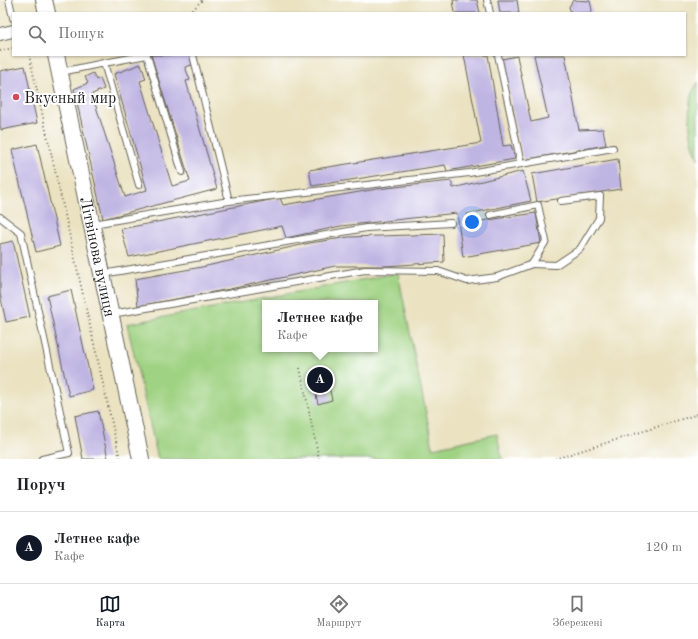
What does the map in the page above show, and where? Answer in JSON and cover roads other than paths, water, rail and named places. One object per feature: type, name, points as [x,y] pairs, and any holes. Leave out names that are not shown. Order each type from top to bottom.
[{"type":"street","points":[[44,0],[47,12]]},
{"type":"street","points":[[0,34],[12,31]]},
{"type":"street","name":"Літвінова вулиця","points":[[56,56],[141,459]]},
{"type":"lane","points":[[9,0],[12,14]]},
{"type":"lane","points":[[487,0],[490,12]]},
{"type":"lane","points":[[60,72],[141,56]]},
{"type":"lane","points":[[146,56],[182,172]]},
{"type":"lane","points":[[193,56],[230,201]]},
{"type":"lane","points":[[498,56],[521,164]]},
{"type":"lane","points":[[104,63],[139,185]]},
{"type":"lane","points":[[91,224],[230,201],[470,173],[613,148]]},
{"type":"lane","points":[[110,314],[365,270],[438,270],[467,282],[497,277],[532,264],[556,265],[580,249],[599,218],[600,196],[561,202]]},
{"type":"lane","points":[[490,215],[538,205],[546,241],[532,264]]},
{"type":"lane","points":[[0,217],[21,233],[69,456],[42,459]]},
{"type":"lane","points":[[102,274],[366,228],[451,223]]},
{"type":"place","name":"Вкусный мир","points":[[16,97]]},
{"type":"place","name":"Летнее кафе","points":[[320,380]]}]
